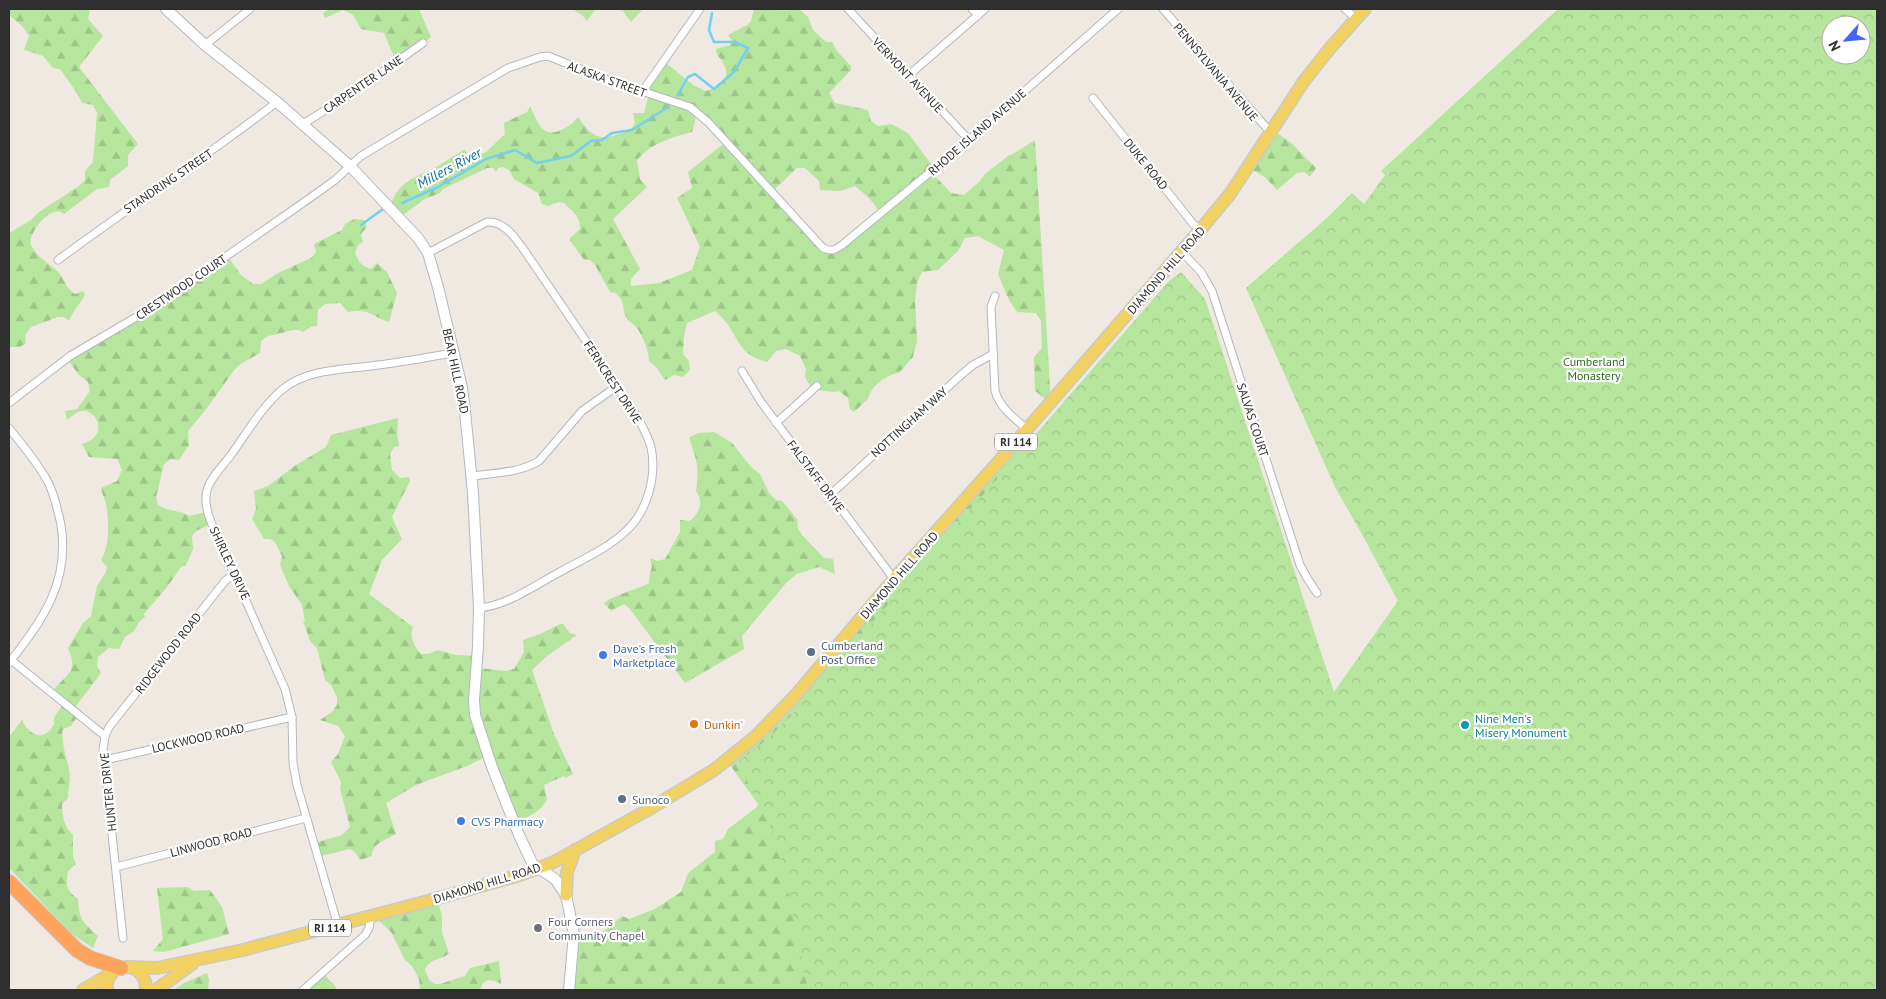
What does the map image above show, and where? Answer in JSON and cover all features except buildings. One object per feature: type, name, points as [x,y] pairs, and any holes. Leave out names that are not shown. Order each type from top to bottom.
[{"type":"highway","points":[[9,882],[77,950],[90,958],[121,969]]},
{"type":"main road","name":"DIAMOND HILL ROAD","points":[[82,990],[104,976],[121,969],[157,968],[244,950],[486,885],[535,869],[554,862],[691,785],[714,770],[770,723],[795,696],[894,580],[1182,252],[1230,194],[1309,76],[1335,42],[1365,9]]},
{"type":"main road","points":[[566,896],[567,872],[575,850]]},
{"type":"main road","name":"DIAMOND HILL ROAD","points":[[156,990],[198,960]]},
{"type":"main road","points":[[107,990],[108,980],[121,969],[137,970],[146,983],[146,990]]},
{"type":"street","name":"BEAR HILL ROAD","points":[[166,9],[205,45],[277,102],[350,166],[418,238],[428,253],[462,388],[472,476],[479,608],[474,700],[475,715],[492,766],[519,835],[535,869]]},
{"type":"street","points":[[205,45],[250,9]]},
{"type":"street","points":[[642,92],[700,9]]},
{"type":"street","name":"VERMONT AVENUE","points":[[848,9],[969,140]]},
{"type":"street","points":[[972,9],[978,15]]},
{"type":"street","points":[[909,75],[985,9]]},
{"type":"street","name":"RHODE ISLAND AVENUE","points":[[832,251],[842,245],[969,140],[1118,9]]},
{"type":"street","name":"PENNSYLVANIA AVENUE","points":[[1163,9],[1271,134]]},
{"type":"street","points":[[1345,9],[1356,20]]},
{"type":"street","name":"CARPENTER LANE","points":[[303,124],[351,94],[423,43]]},
{"type":"street","name":"ALASKA STREET","points":[[350,166],[361,156],[508,68],[548,56],[642,92],[690,107],[700,114],[823,248],[832,251]]},
{"type":"street","name":"DUKE ROAD","points":[[1092,98],[1194,225],[1201,229]]},
{"type":"street","name":"STANDRING STREET","points":[[58,260],[116,217],[217,148],[277,102]]},
{"type":"street","name":"CRESTWOOD COURT","points":[[9,403],[70,356],[154,306],[310,198],[350,166]]},
{"type":"street","name":"FERNCREST DRIVE","points":[[428,253],[487,222],[494,222],[505,228],[522,247],[636,416],[647,436],[652,457],[651,481],[648,494],[636,520],[627,531],[601,549],[504,603],[479,608]]},
{"type":"street","name":"SALVAS COURT","points":[[1182,252],[1201,272],[1212,291],[1300,565],[1306,578],[1317,593]]},
{"type":"street","points":[[995,296],[991,307],[995,391],[1003,408],[1027,429]]},
{"type":"street","name":"SHIRLEY DRIVE","points":[[338,926],[325,875],[297,785],[293,763],[292,717],[285,689],[206,509],[205,493],[213,478],[268,404],[282,389],[292,382],[316,373],[453,353]]},
{"type":"street","name":"NOTTINGHAM WAY","points":[[830,495],[961,375],[993,354]]},
{"type":"street","name":"FALSTAFF DRIVE","points":[[742,371],[776,423],[894,580]]},
{"type":"street","points":[[472,476],[530,467],[539,461],[574,418],[616,386]]},
{"type":"street","points":[[776,423],[817,386]]},
{"type":"street","points":[[9,428],[39,466],[48,483],[59,515],[64,552],[56,586],[48,606],[10,662]]},
{"type":"street","name":"RIDGEWOOD ROAD","points":[[105,736],[110,727],[225,580],[235,573]]},
{"type":"street","name":"HUNTER DRIVE","points":[[10,662],[105,736],[103,750],[123,938]]},
{"type":"street","name":"LOCKWOOD ROAD","points":[[104,760],[292,717]]},
{"type":"street","name":"LINWOOD ROAD","points":[[116,867],[306,818]]},
{"type":"street","points":[[535,869],[543,871],[555,879],[566,896],[574,934],[569,990]]},
{"type":"street","points":[[303,990],[365,935],[369,928],[371,917]]},
{"type":"green space","points":[[9,9],[90,9],[88,19],[103,36],[79,67],[138,144],[128,155],[128,166],[110,180],[109,187],[97,189],[64,214],[59,211],[53,212],[37,227],[31,240],[33,249],[59,273],[71,291],[75,294],[83,291],[85,295],[69,321],[64,317],[58,317],[31,327],[25,335],[26,343],[20,347],[9,347],[9,233],[31,220],[39,212],[85,180],[85,171],[93,162],[97,113],[93,105],[82,103],[60,69],[53,68],[43,56],[24,50],[29,36],[23,27],[9,15]]},
{"type":"green space","points":[[330,9],[419,9],[431,37],[401,59],[395,59],[384,33],[361,29],[353,15],[343,10],[325,18],[323,13]]},
{"type":"green space","points":[[572,9],[598,9],[594,11],[587,21],[582,15]]},
{"type":"green space","points":[[616,9],[642,10],[631,22],[623,11]]},
{"type":"green space","points":[[754,9],[799,9],[808,17],[813,30],[826,42],[832,42],[837,51],[851,66],[851,70],[829,93],[835,103],[868,110],[871,121],[878,126],[891,124],[908,133],[934,168],[932,173],[951,193],[964,195],[985,174],[1008,156],[1035,140],[1051,403],[1035,391],[1034,357],[1042,348],[1041,320],[1036,313],[1017,312],[1009,300],[998,274],[1004,250],[978,236],[965,238],[958,251],[938,270],[922,272],[917,283],[915,300],[917,341],[913,357],[899,373],[885,378],[875,386],[868,399],[854,412],[850,409],[848,398],[839,391],[813,391],[805,377],[806,369],[800,356],[786,349],[776,351],[767,362],[752,356],[739,344],[727,323],[715,311],[687,323],[683,354],[689,361],[690,370],[683,377],[674,375],[665,380],[649,361],[643,340],[637,328],[626,317],[623,303],[619,297],[616,293],[610,292],[595,265],[590,260],[584,260],[570,240],[580,229],[579,221],[575,215],[564,203],[558,202],[548,206],[542,204],[538,193],[514,179],[509,170],[503,167],[498,168],[496,172],[493,168],[487,168],[443,189],[440,193],[423,200],[402,216],[391,204],[398,191],[407,182],[464,150],[472,156],[486,152],[505,134],[504,123],[527,112],[530,107],[539,124],[546,131],[556,132],[563,129],[578,117],[591,132],[597,136],[605,137],[619,134],[632,128],[634,125],[633,113],[644,113],[649,94],[646,91],[666,63],[693,85],[706,91],[716,87],[724,81],[726,73],[716,49],[730,45],[732,41],[728,35],[751,21]],"holes":[[[697,113],[718,129],[727,141],[688,172],[692,188],[677,198],[700,247],[692,270],[659,283],[631,286],[631,279],[640,269],[613,219],[647,187],[640,179],[637,160],[655,145],[692,132]],[[797,168],[805,168],[819,181],[820,190],[840,191],[855,186],[873,202],[880,215],[830,250],[822,244],[774,190]]]},
{"type":"green space","name":"Cumberland Monastery","points":[[1558,9],[1877,9],[1877,990],[808,990],[780,852],[768,820],[736,763],[765,741],[790,717],[1168,282],[1181,272],[1205,299],[1334,692],[1398,601],[1335,487],[1246,288],[1327,218],[1352,193],[1364,204],[1385,175],[1381,171]]},
{"type":"green space","points":[[1273,130],[1290,142],[1316,168],[1310,177],[1304,172],[1297,173],[1277,190],[1266,178],[1251,169]]},
{"type":"green space","points":[[354,219],[364,220],[367,227],[361,234],[363,242],[358,245],[355,253],[358,259],[363,265],[371,269],[377,263],[387,272],[397,293],[389,322],[366,312],[348,312],[340,303],[325,304],[318,310],[317,326],[310,327],[303,332],[294,330],[268,336],[261,341],[260,353],[235,369],[188,431],[189,445],[179,460],[171,459],[164,464],[156,497],[158,505],[190,516],[209,511],[215,522],[196,531],[192,536],[193,549],[186,565],[181,567],[144,614],[145,617],[139,622],[134,631],[125,637],[119,649],[109,648],[98,657],[97,666],[101,673],[76,706],[81,711],[71,726],[63,729],[63,743],[70,776],[68,798],[62,804],[62,813],[66,825],[73,835],[73,856],[76,864],[68,871],[67,884],[71,893],[78,899],[79,912],[83,920],[98,936],[93,948],[71,933],[9,868],[9,737],[22,720],[32,733],[36,735],[45,734],[53,726],[55,716],[66,701],[54,689],[68,675],[72,667],[68,648],[83,623],[91,616],[97,586],[107,567],[101,560],[106,548],[108,518],[101,488],[117,481],[122,470],[117,459],[89,457],[82,444],[91,440],[96,435],[98,429],[96,418],[92,414],[87,411],[81,411],[75,413],[67,420],[65,411],[77,409],[90,391],[88,382],[79,375],[68,360],[228,257],[241,275],[253,284],[261,284],[278,273],[311,258],[316,252],[314,244],[342,230],[345,224]]},
{"type":"green space","points":[[398,418],[397,434],[399,446],[394,447],[390,454],[392,470],[400,478],[409,477],[410,481],[392,517],[402,539],[382,560],[369,594],[413,627],[413,641],[421,654],[428,654],[438,650],[456,655],[479,656],[479,668],[505,671],[514,669],[524,652],[523,640],[560,624],[563,624],[570,633],[577,635],[547,656],[532,670],[554,734],[573,774],[544,785],[547,800],[535,813],[518,820],[490,755],[467,766],[416,785],[386,803],[396,834],[377,845],[372,852],[372,856],[360,860],[355,852],[350,849],[321,856],[317,845],[318,842],[342,835],[350,827],[340,789],[341,782],[331,762],[338,754],[345,736],[338,726],[320,720],[332,712],[337,705],[337,697],[331,685],[325,680],[317,648],[310,641],[303,621],[305,621],[302,605],[289,586],[280,565],[282,556],[275,542],[270,539],[264,539],[252,519],[256,509],[254,491],[268,486],[296,465],[326,447],[331,435]]},
{"type":"green space","points":[[714,432],[732,443],[751,467],[760,474],[769,493],[776,500],[782,501],[797,519],[798,529],[802,535],[824,558],[833,559],[835,574],[819,567],[797,574],[787,582],[742,636],[744,649],[685,683],[630,609],[624,604],[611,611],[604,603],[649,583],[652,567],[650,558],[657,561],[665,559],[680,532],[680,520],[690,521],[696,514],[700,507],[700,499],[696,491],[697,469],[689,437],[699,433]]},
{"type":"green space","points":[[1028,432],[1043,462],[1051,990],[572,990],[579,940],[598,941],[600,934],[622,916],[629,919],[655,909],[681,892],[688,873],[715,852],[715,841],[723,839],[728,829],[757,807],[758,804],[727,761],[761,734]]},
{"type":"green space","points":[[187,887],[194,891],[210,890],[222,907],[229,934],[164,952],[153,951],[163,939],[157,888]]},
{"type":"green space","points":[[437,898],[442,916],[442,933],[449,953],[429,963],[425,970],[429,980],[435,984],[440,984],[465,976],[470,968],[499,961],[501,984],[488,980],[483,983],[480,990],[420,990],[419,979],[412,966],[405,960],[391,932],[377,919]]},
{"type":"green space","points":[[207,973],[209,980],[208,990],[174,990],[184,983]]},
{"type":"green space","points":[[324,974],[336,987],[336,990],[303,990]]},
{"type":"waterway","name":"Millers River","points":[[678,95],[688,77],[695,74],[714,89],[734,72],[748,48],[735,42],[714,42],[709,30],[712,13]]},
{"type":"waterway","name":"Millers River","points":[[402,203],[438,187],[486,159],[515,150],[537,163],[571,156],[591,141],[602,140],[612,133],[632,130],[668,107]]},
{"type":"waterway","name":"Millers River","points":[[361,225],[383,209]]},
{"type":"place","name":"Cumberland Post Office","points":[[811,652]]},
{"type":"place","name":"Dave's Fresh Marketplace","points":[[603,655]]},
{"type":"place","name":"Dunkin'","points":[[694,724]]},
{"type":"place","name":"Nine Men's Misery Monument","points":[[1465,725]]},
{"type":"place","name":"Sunoco","points":[[622,799]]},
{"type":"place","name":"CVS Pharmacy","points":[[461,821]]},
{"type":"place","name":"Four Corners Community Chapel","points":[[538,928]]}]
